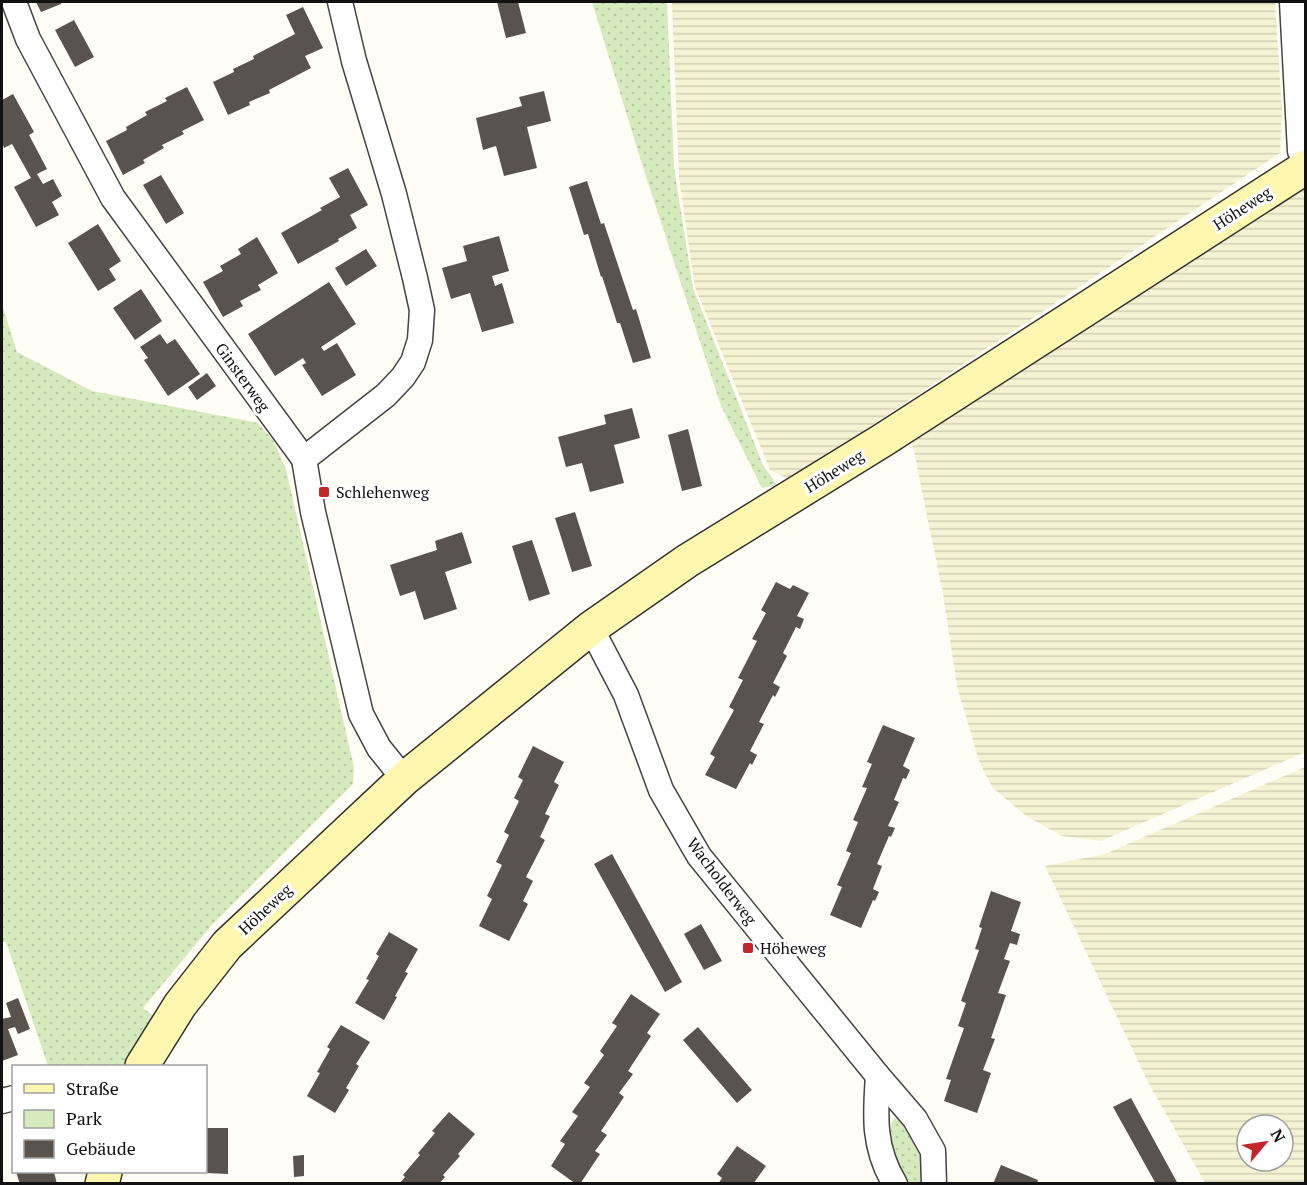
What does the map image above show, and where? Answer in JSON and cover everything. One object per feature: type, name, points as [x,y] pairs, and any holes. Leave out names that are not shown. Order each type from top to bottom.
[{"type":"street","name":"Ginsterweg","points":[[14,2],[28,39],[113,198],[304,459],[313,512],[361,714],[379,748],[405,779]]},
{"type":"street","points":[[304,459],[386,395],[413,362],[420,340],[422,310],[415,278],[394,194],[354,61],[340,2]]},
{"type":"street","points":[[1292,2],[1300,151],[1305,166]]},
{"type":"street","name":"Höheweg","points":[[143,1065],[180,1005],[227,945],[405,779],[591,628],[687,561],[883,440],[1305,166]]},
{"type":"street","name":"Wacholderweg","points":[[591,628],[626,695],[661,790],[699,856],[915,1119],[933,1151],[934,1184]]},
{"type":"street","points":[[878,1076],[875,1119],[879,1145],[887,1171],[895,1184]]},
{"type":"shaded area","points":[[672,2],[1275,2],[1282,110],[1280,153],[811,466],[786,478],[770,470],[695,287],[679,179]]},
{"type":"shaded area","points":[[1305,177],[1305,752],[1101,841],[1062,836],[1026,816],[992,787],[979,761],[957,686],[943,594],[911,437]]},
{"type":"shaded area","points":[[1305,767],[1305,1183],[1205,1183],[1148,1082],[1045,866],[1105,854]]},
{"type":"green space","points":[[592,2],[667,2],[674,167],[693,288],[763,465],[777,485],[762,488],[721,406]]},
{"type":"green space","points":[[2,304],[17,352],[92,391],[258,423],[274,442],[286,469],[354,767],[353,784],[211,926],[143,1008],[155,1017],[123,1065],[48,1065],[6,942],[2,942]]},
{"type":"green space","points":[[898,1115],[925,1153],[928,1183],[903,1183],[890,1143],[891,1123]]},
{"type":"building","points":[[36,2],[61,2],[61,4],[41,12]]},
{"type":"building","points":[[497,2],[518,2],[526,33],[506,38]]},
{"type":"building","points":[[303,7],[323,48],[305,56],[311,68],[269,90],[270,93],[249,102],[250,105],[228,115],[213,82],[254,59],[253,56],[295,34],[286,15]]},
{"type":"building","points":[[74,20],[94,57],[75,67],[55,30]]},
{"type":"building","points":[[187,87],[204,120],[182,131],[184,134],[162,145],[164,148],[143,160],[145,163],[123,175],[106,141],[127,130],[126,127],[147,115],[145,112],[167,101],[165,98]]},
{"type":"building","points":[[544,91],[551,121],[527,127],[537,168],[504,176],[496,146],[483,150],[476,118],[522,106],[519,97]]},
{"type":"building","points":[[13,94],[34,132],[29,135],[47,169],[37,174],[43,184],[53,179],[62,196],[52,202],[59,215],[36,227],[14,187],[31,178],[12,144],[4,148],[2,142],[2,100]]},
{"type":"building","points":[[348,168],[368,205],[350,215],[357,228],[298,264],[281,233],[340,197],[329,178]]},
{"type":"building","points":[[161,175],[184,213],[166,224],[143,185]]},
{"type":"building","points":[[587,181],[601,224],[604,223],[633,310],[636,309],[651,358],[633,363],[620,323],[617,323],[588,234],[584,235],[569,187]]},
{"type":"building","points":[[98,224],[121,261],[109,269],[116,280],[98,291],[68,243]]},
{"type":"building","points":[[499,236],[509,271],[492,276],[495,286],[502,283],[514,323],[482,332],[470,293],[451,299],[442,268],[467,261],[463,246]]},
{"type":"building","points":[[257,237],[278,273],[258,285],[261,290],[240,301],[243,306],[223,317],[203,282],[223,271],[220,266],[241,254],[238,249]]},
{"type":"building","points":[[366,249],[377,266],[346,286],[335,268]]},
{"type":"building","points":[[329,282],[356,324],[321,347],[324,351],[337,343],[356,375],[322,396],[302,365],[306,363],[303,358],[275,376],[248,334]]},
{"type":"building","points":[[141,289],[162,321],[135,340],[113,308]]},
{"type":"building","points":[[160,334],[167,344],[175,339],[200,374],[168,396],[144,360],[148,358],[140,347]]},
{"type":"building","points":[[207,373],[216,386],[197,400],[188,387]]},
{"type":"building","points":[[632,408],[640,438],[614,445],[624,483],[590,492],[582,463],[566,467],[558,437],[606,424],[604,415]]},
{"type":"building","points":[[688,429],[702,486],[682,491],[668,435]]},
{"type":"building","points":[[575,512],[592,566],[572,572],[555,518]]},
{"type":"building","points":[[462,532],[472,563],[445,572],[457,609],[424,620],[415,591],[400,596],[390,565],[437,550],[435,541]]},
{"type":"building","points":[[532,540],[550,594],[529,601],[512,546]]},
{"type":"building","points":[[776,582],[790,589],[793,585],[809,593],[797,616],[804,619],[800,629],[796,627],[783,653],[787,656],[773,683],[780,687],[775,697],[773,695],[759,722],[764,724],[750,751],[757,755],[736,789],[705,775],[715,757],[710,754],[734,710],[729,707],[743,680],[738,678],[757,641],[752,639],[766,613],[761,610]]},
{"type":"building","points":[[883,725],[915,738],[903,766],[910,770],[906,779],[903,778],[894,800],[899,802],[888,826],[895,828],[877,864],[882,866],[873,889],[879,892],[861,928],[830,915],[842,887],[837,885],[851,853],[846,851],[858,822],[853,820],[867,788],[862,787],[872,764],[867,762]]},
{"type":"building","points":[[533,746],[564,762],[554,782],[559,785],[545,814],[550,816],[540,837],[545,840],[526,877],[533,881],[523,901],[528,904],[509,941],[479,926],[492,899],[487,896],[502,865],[496,862],[509,835],[504,832],[519,801],[514,798],[523,780],[518,777]]},
{"type":"building","points":[[612,854],[682,982],[665,992],[594,864]]},
{"type":"building","points":[[991,891],[1021,902],[1011,931],[1020,934],[1017,945],[1010,943],[1004,959],[1010,961],[998,993],[1006,995],[991,1038],[995,1039],[983,1070],[991,1073],[977,1113],[944,1101],[951,1080],[946,1079],[964,1028],[958,1026],[966,1003],[961,1001],[979,950],[975,949],[982,928],[979,927]]},
{"type":"building","points":[[701,924],[722,961],[704,970],[684,934]]},
{"type":"building","points":[[389,932],[418,949],[384,1020],[355,1003],[369,980],[366,979],[379,956],[376,954]]},
{"type":"building","points":[[631,994],[660,1014],[647,1033],[651,1036],[628,1071],[633,1074],[619,1093],[624,1097],[601,1131],[607,1135],[595,1151],[600,1154],[580,1184],[576,1184],[551,1166],[565,1144],[560,1141],[578,1116],[572,1112],[590,1087],[584,1083],[604,1055],[600,1051],[617,1026],[612,1023]]},
{"type":"building","points":[[18,998],[30,1029],[18,1034],[15,1027],[8,1029],[18,1055],[2,1061],[2,1019],[11,1017],[6,1003]]},
{"type":"building","points":[[341,1025],[370,1042],[356,1064],[359,1066],[346,1088],[349,1090],[335,1113],[307,1096],[330,1049],[327,1047]]},
{"type":"building","points":[[698,1027],[752,1090],[737,1103],[683,1040]]},
{"type":"building","points":[[1131,1098],[1178,1184],[1156,1184],[1113,1107]]},
{"type":"building","points":[[449,1112],[475,1134],[458,1154],[460,1156],[443,1175],[445,1177],[439,1184],[399,1184],[405,1177],[403,1175],[420,1155],[418,1153],[435,1133],[432,1131]]},
{"type":"building","points":[[207,1128],[228,1128],[228,1174],[206,1173]]},
{"type":"building","points":[[737,1146],[766,1166],[753,1184],[718,1184],[722,1178],[717,1174]]},
{"type":"building","points":[[304,1155],[304,1176],[294,1177],[293,1156]]},
{"type":"building","points":[[1001,1165],[1038,1180],[1037,1184],[993,1184]]},
{"type":"building","points":[[16,1173],[54,1173],[57,1184],[20,1184]]},
{"type":"place","name":"Schlehenweg","points":[[324,492]]},
{"type":"place","name":"Höheweg","points":[[748,948]]}]
